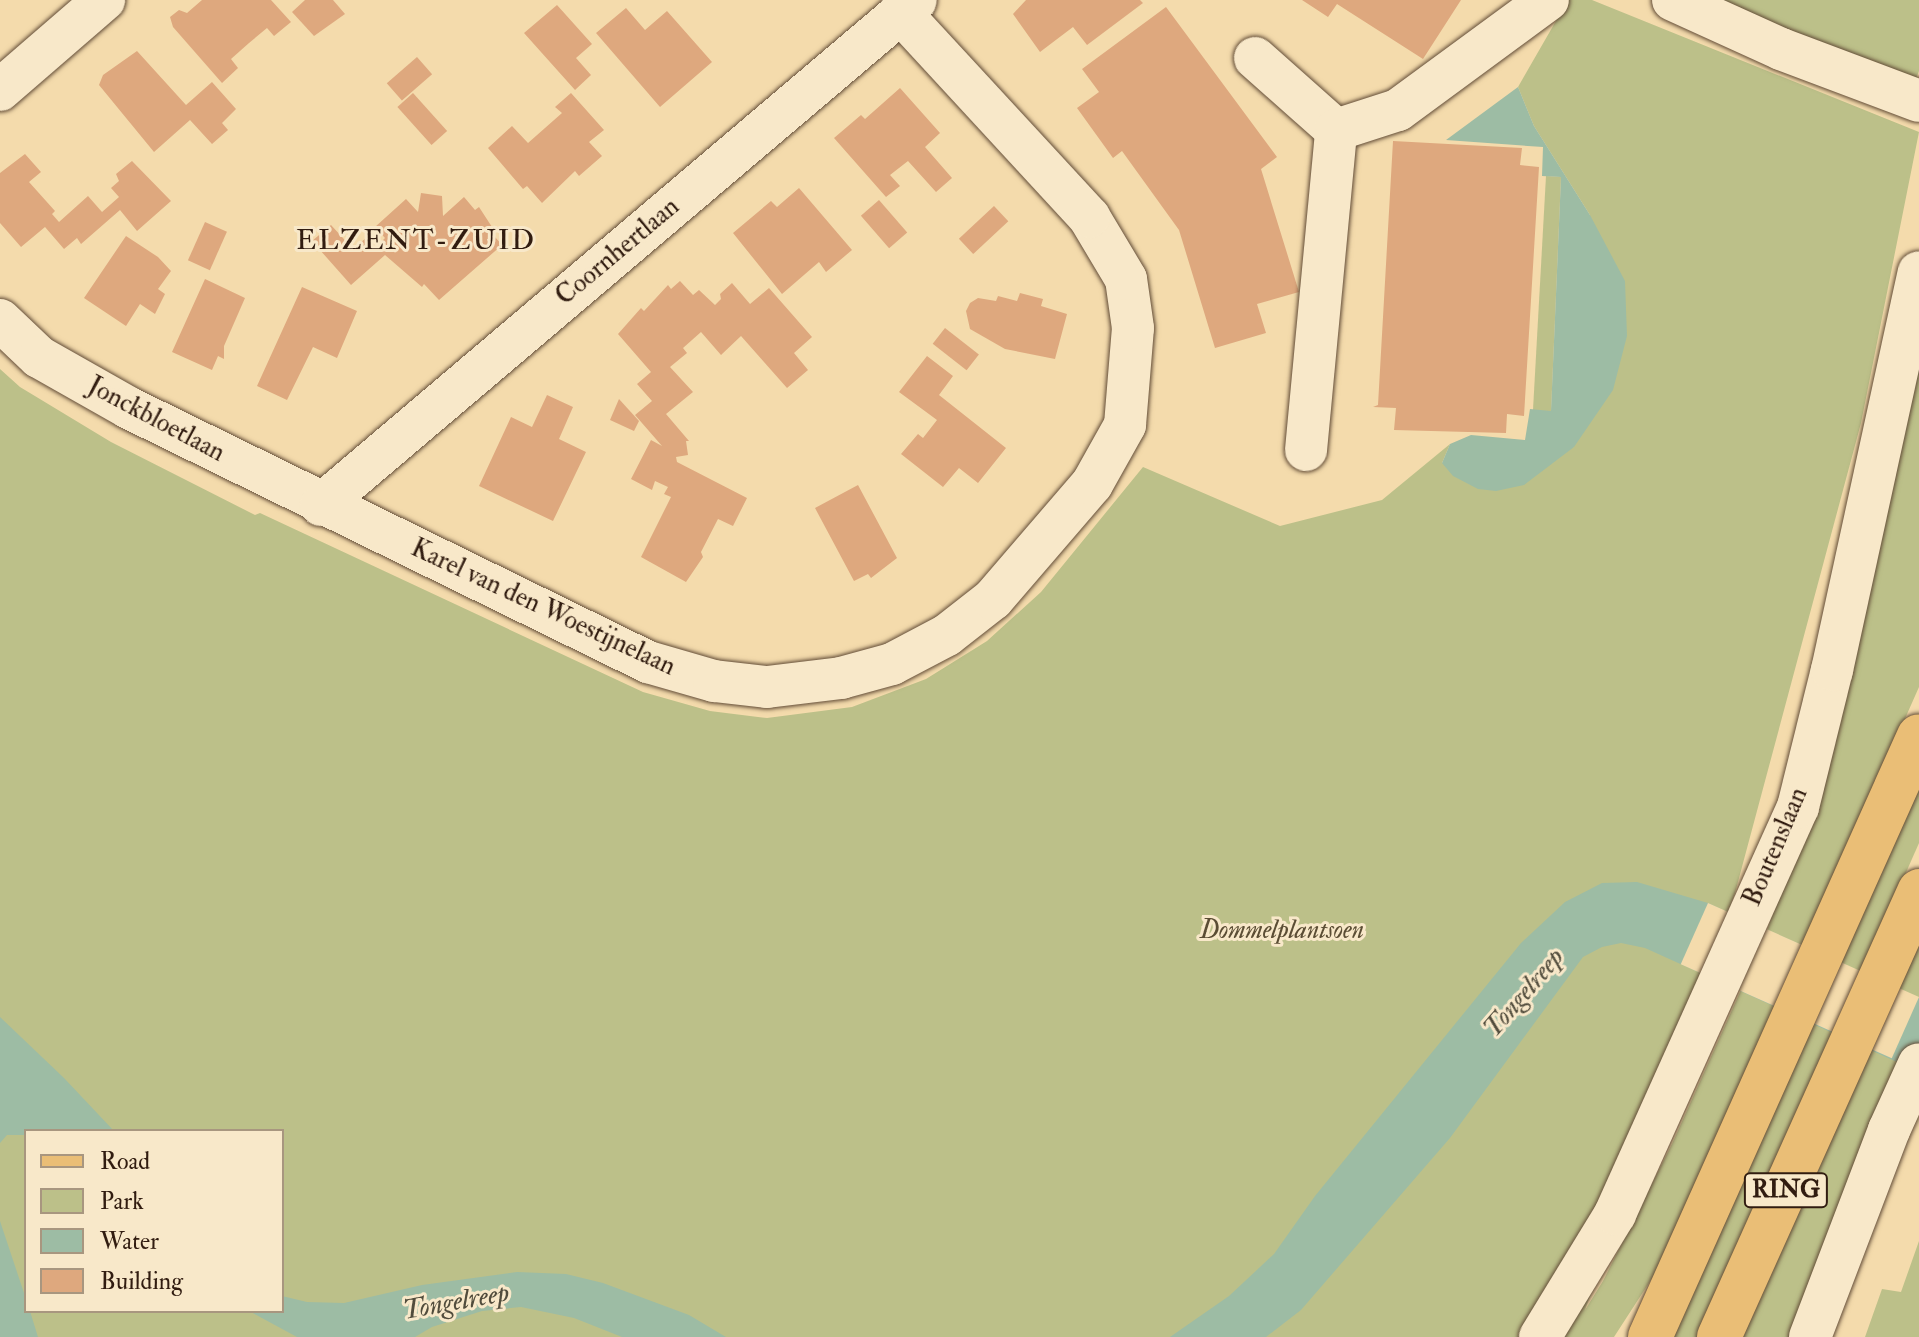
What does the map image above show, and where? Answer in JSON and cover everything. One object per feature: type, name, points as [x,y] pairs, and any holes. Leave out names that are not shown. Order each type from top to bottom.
[{"type":"main road","name":"RING","points":[[1650,1337],[1919,736]]},
{"type":"main road","name":"RING","points":[[1719,1337],[1919,891]]},
{"type":"street","points":[[0,90],[104,0]]},
{"type":"street","points":[[1336,130],[1398,110],[1548,0]]},
{"type":"street","points":[[1673,0],[1781,49],[1919,101]]},
{"type":"street","name":"Karel van den Woestijnelaan","points":[[321,505],[648,662],[714,681],[767,687],[841,678],[892,664],[947,635],[993,599],[1085,493],[1125,425],[1133,328],[1126,279],[1089,217],[908,6]]},
{"type":"street","name":"Coornhertlaan","points":[[321,505],[908,6]]},
{"type":"street","points":[[1255,58],[1336,130]]},
{"type":"street","points":[[1306,450],[1336,130]]},
{"type":"street","name":"Boutenslaan","points":[[1540,1337],[1615,1214],[1798,807],[1832,670],[1919,272]]},
{"type":"street","name":"Jonckbloetlaan","points":[[0,320],[39,357],[116,401],[321,505]]},
{"type":"street","points":[[1810,1337],[1889,1130],[1918,1068]]},
{"type":"green space","name":"Dommelplantsoen","points":[[1568,0],[1592,0],[1919,132],[1861,423],[1735,893],[1585,1310],[1603,1281],[1672,1144],[1762,943],[1799,845],[1919,338],[1919,687],[1669,1252],[1614,1337],[0,1337],[0,369],[20,387],[111,442],[255,515],[260,513],[643,692],[710,711],[767,718],[852,707],[926,679],[987,641],[1041,592],[1143,467],[1280,526],[1382,500],[1450,444],[1442,463],[1574,447],[1590,215],[1534,126],[1518,87]]},
{"type":"green space","points":[[1707,0],[1919,0],[1919,71],[1914,84]]},
{"type":"green space","points":[[1546,176],[1561,177],[1551,412],[1533,410]]},
{"type":"green space","points":[[1919,776],[1919,843],[1737,1256],[1700,1337],[1669,1337]]},
{"type":"green space","points":[[1919,935],[1919,1024],[1795,1337],[1740,1337]]},
{"type":"green space","points":[[1919,1241],[1919,1337],[1865,1337],[1882,1289],[1901,1292]]},
{"type":"water","points":[[1518,87],[1534,126],[1590,215],[1625,281],[1627,336],[1613,390],[1574,447],[1524,485],[1496,491],[1478,489],[1453,476],[1442,463],[1450,444],[1471,435],[1525,440],[1530,409],[1551,411],[1561,177],[1542,176],[1543,147],[1446,140]]},
{"type":"water","name":"Tongelreep","points":[[1637,882],[1708,903],[1919,998],[1919,1072],[1645,948],[1621,943],[1602,947],[1583,957],[1450,1138],[1301,1310],[1266,1337],[1170,1337],[1229,1296],[1274,1254],[1315,1196],[1521,943],[1565,902],[1602,883]]},
{"type":"water","points":[[0,1017],[112,1129],[24,1129],[24,1135],[7,1135],[0,1143]]},
{"type":"water","points":[[0,1221],[24,1293],[24,1313],[31,1313],[38,1337],[0,1337]]},
{"type":"water","name":"Tongelreep","points":[[517,1272],[566,1274],[603,1283],[689,1315],[726,1337],[622,1337],[574,1318],[521,1307],[482,1311],[432,1327],[415,1337],[297,1337],[253,1313],[284,1313],[284,1296],[307,1302],[344,1303],[422,1285]]},
{"type":"pier","points":[[1708,903],[1919,997],[1892,1058],[1681,964]]},
{"type":"building","points":[[202,0],[271,0],[291,22],[274,36],[267,28],[249,43],[231,59],[238,68],[222,83],[173,27],[170,17],[179,10],[187,13]]},
{"type":"building","points":[[305,0],[333,0],[345,14],[314,36],[292,12]]},
{"type":"building","points":[[1026,0],[1140,0],[1143,3],[1087,45],[1073,27],[1040,52],[1013,14]]},
{"type":"building","points":[[1302,0],[1461,0],[1423,59],[1337,4],[1328,17]]},
{"type":"building","points":[[557,5],[592,44],[576,58],[591,75],[575,90],[524,33]]},
{"type":"building","points":[[1166,7],[1277,157],[1261,169],[1299,292],[1257,304],[1266,333],[1215,348],[1179,230],[1122,151],[1113,158],[1077,108],[1099,92],[1082,69]]},
{"type":"building","points":[[626,8],[645,30],[667,11],[712,62],[660,107],[596,33]]},
{"type":"building","points":[[137,51],[186,105],[212,82],[236,109],[222,123],[228,130],[212,144],[190,120],[154,152],[99,85],[103,75]]},
{"type":"building","points":[[417,57],[432,74],[402,101],[387,83]]},
{"type":"building","points":[[900,88],[940,133],[925,147],[952,178],[936,192],[908,161],[890,175],[900,186],[886,197],[834,138],[861,115],[865,119]]},
{"type":"building","points":[[413,93],[447,131],[432,145],[397,107]]},
{"type":"building","points":[[571,93],[604,130],[589,142],[602,156],[579,176],[575,171],[542,203],[527,186],[523,189],[488,148],[512,126],[528,143],[562,113],[555,107]]},
{"type":"building","points":[[1393,141],[1522,148],[1520,165],[1539,167],[1524,416],[1507,414],[1506,433],[1394,430],[1396,408],[1373,407],[1378,405]]},
{"type":"building","points":[[25,154],[41,172],[29,182],[55,211],[52,214],[59,222],[88,196],[102,212],[119,197],[111,188],[119,181],[116,174],[132,161],[171,201],[137,231],[120,210],[81,244],[77,238],[64,249],[45,227],[21,247],[0,223],[0,173]]},
{"type":"building","points":[[799,188],[852,250],[826,272],[819,262],[782,294],[733,233],[771,201],[777,207]]},
{"type":"building","points":[[421,193],[442,196],[443,216],[464,197],[475,210],[479,207],[492,227],[489,230],[502,245],[439,300],[424,284],[422,287],[385,255],[351,285],[312,241],[331,225],[353,249],[366,238],[376,247],[385,238],[375,227],[406,199],[418,212]]},
{"type":"building","points":[[879,200],[907,232],[889,248],[861,216]]},
{"type":"building","points":[[994,206],[1008,221],[973,254],[959,239]]},
{"type":"building","points":[[205,222],[227,232],[210,270],[188,260]]},
{"type":"building","points":[[126,236],[158,257],[171,271],[158,289],[165,294],[155,314],[140,304],[126,326],[84,298]]},
{"type":"building","points":[[205,279],[245,298],[224,346],[224,359],[218,356],[212,370],[172,352]]},
{"type":"building","points":[[680,281],[693,295],[699,290],[715,305],[721,299],[720,294],[732,283],[750,304],[769,288],[812,337],[794,353],[808,370],[787,388],[741,336],[721,355],[701,332],[683,348],[687,353],[670,367],[693,392],[666,414],[689,441],[686,441],[688,455],[676,457],[677,462],[747,498],[733,526],[718,519],[701,552],[703,557],[686,582],[641,557],[671,497],[664,494],[668,487],[655,481],[652,490],[631,479],[651,440],[662,446],[635,415],[652,401],[637,384],[651,372],[618,334],[641,308],[644,311],[668,285],[671,289]]},
{"type":"building","points":[[302,287],[357,311],[337,358],[313,347],[287,400],[257,386]]},
{"type":"building","points":[[1020,293],[1043,299],[1041,306],[1067,314],[1055,359],[1005,349],[970,329],[966,311],[970,303],[978,298],[996,301],[998,296],[1017,301]]},
{"type":"building","points":[[945,328],[979,354],[967,370],[933,344]]},
{"type":"building","points":[[927,356],[953,376],[939,395],[1006,448],[978,483],[959,468],[943,487],[901,454],[918,434],[923,438],[937,420],[899,392]]},
{"type":"building","points":[[547,395],[573,407],[559,439],[586,452],[553,521],[479,486],[511,417],[532,427]]},
{"type":"building","points":[[619,399],[639,421],[634,431],[610,420]]},
{"type":"building","points":[[858,485],[897,558],[871,578],[868,574],[854,581],[815,508]]},
{"type":"district","name":"ELZENT-ZUID","points":[[416,241]]}]
